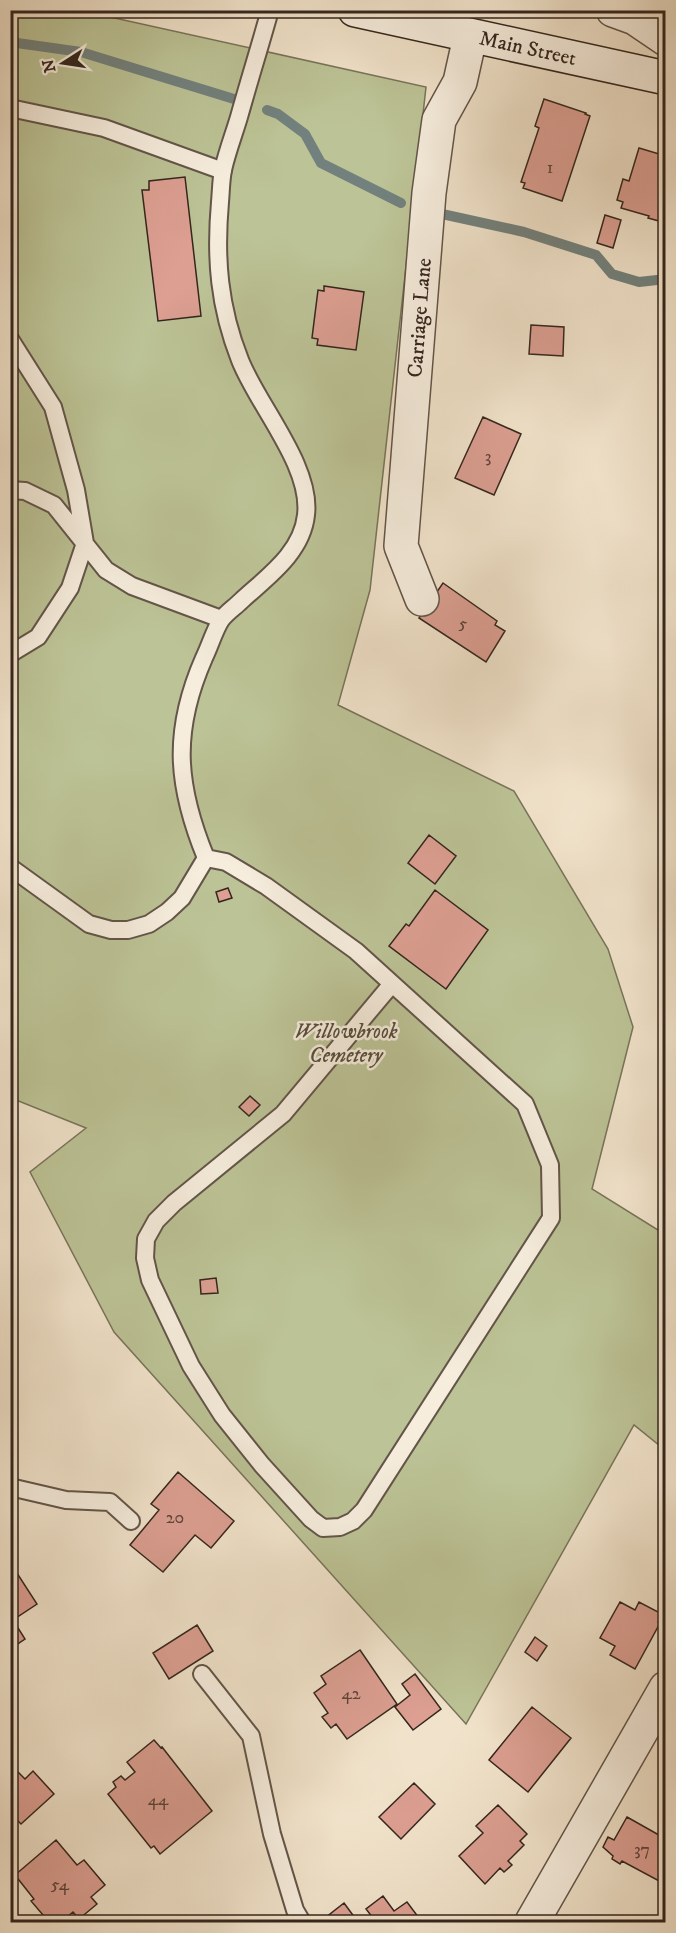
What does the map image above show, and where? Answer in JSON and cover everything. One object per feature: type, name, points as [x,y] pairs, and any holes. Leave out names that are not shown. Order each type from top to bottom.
[{"type":"street","name":"Main Street","points":[[355,10],[470,37],[666,78]]},
{"type":"street","points":[[613,10],[635,18],[666,39]]},
{"type":"street","name":"Carriage Lane","points":[[422,599],[401,546],[429,193],[439,120],[460,82],[470,37]]},
{"type":"street","points":[[532,1923],[666,1688]]},
{"type":"lane","points":[[206,858],[186,798],[181,736],[187,703],[221,620],[293,552],[302,535],[307,515],[306,496],[301,476],[245,371],[224,315],[220,281],[218,233],[223,171],[270,10]]},
{"type":"lane","points":[[10,108],[104,128],[223,171]]},
{"type":"lane","points":[[10,339],[53,407],[76,490],[85,543],[70,588],[38,637],[10,654]]},
{"type":"lane","points":[[10,490],[26,491],[54,505],[106,570],[132,586],[221,620]]},
{"type":"lane","points":[[10,867],[89,924],[111,930],[128,930],[149,924],[182,898],[206,858]]},
{"type":"lane","points":[[206,858],[226,862],[266,886],[356,951],[525,1104],[550,1165],[551,1218],[364,1510],[353,1521],[340,1527],[323,1528],[311,1519],[262,1466],[222,1415],[191,1366],[150,1280],[145,1258],[146,1239],[156,1221],[174,1203],[283,1114],[391,985]]},
{"type":"lane","points":[[10,1487],[66,1500],[110,1502],[131,1521]]},
{"type":"lane","points":[[202,1674],[251,1736],[272,1834],[295,1910],[302,1923]]},
{"type":"green space","name":"Willowbrook Cemetery","points":[[10,11],[83,11],[426,87],[370,590],[338,705],[514,791],[608,949],[633,1027],[592,1189],[666,1235],[665,1450],[634,1425],[466,1724],[114,1332],[30,1172],[86,1128],[11,1098]]},
{"type":"building","points":[[544,99],[590,116],[562,201],[523,188],[525,183],[521,182],[539,128],[535,126]]},
{"type":"building","points":[[639,148],[666,156],[666,220],[660,218],[659,221],[621,208],[623,202],[617,200],[623,179],[629,181]]},
{"type":"building","points":[[185,177],[201,316],[158,321],[142,190],[149,190],[149,181]]},
{"type":"building","points":[[605,215],[621,220],[613,248],[597,243]]},
{"type":"building","points":[[324,286],[364,292],[356,350],[317,345],[318,339],[312,338],[318,290],[324,291]]},
{"type":"building","points":[[531,325],[564,327],[563,356],[529,354]]},
{"type":"building","points":[[483,417],[521,434],[494,495],[455,478]]},
{"type":"building","points":[[443,583],[497,621],[495,625],[505,631],[486,662],[419,618]]},
{"type":"building","points":[[429,835],[456,856],[435,884],[408,863]]},
{"type":"building","points":[[228,888],[232,898],[219,902],[216,892]]},
{"type":"building","points":[[435,890],[488,930],[446,989],[389,946],[406,924],[409,926]]},
{"type":"building","points":[[250,1096],[260,1105],[249,1116],[239,1107]]},
{"type":"building","points":[[216,1278],[218,1293],[201,1294],[200,1280]]},
{"type":"building","points":[[178,1472],[234,1521],[211,1548],[195,1535],[163,1572],[130,1545],[159,1510],[151,1504]]},
{"type":"building","points":[[13,1567],[37,1604],[13,1620],[25,1639],[10,1649],[10,1569]]},
{"type":"building","points":[[620,1602],[635,1610],[639,1602],[662,1614],[658,1622],[660,1623],[635,1669],[610,1655],[615,1646],[600,1638]]},
{"type":"building","points":[[197,1625],[213,1651],[169,1679],[153,1653]]},
{"type":"building","points":[[535,1637],[547,1646],[537,1661],[525,1652]]},
{"type":"building","points":[[360,1650],[397,1704],[347,1739],[336,1724],[331,1728],[322,1717],[328,1713],[314,1693],[326,1684],[321,1676]]},
{"type":"building","points":[[415,1674],[441,1709],[413,1730],[395,1707],[410,1695],[402,1684]]},
{"type":"building","points":[[532,1707],[571,1738],[528,1792],[489,1760]]},
{"type":"building","points":[[154,1740],[212,1811],[160,1854],[154,1846],[151,1848],[108,1794],[116,1787],[113,1782],[121,1776],[125,1780],[135,1772],[127,1762]]},
{"type":"building","points":[[17,1771],[25,1779],[33,1771],[54,1794],[21,1824],[10,1813],[10,1776]]},
{"type":"building","points":[[414,1783],[435,1804],[401,1839],[379,1817]]},
{"type":"building","points":[[498,1805],[527,1834],[520,1841],[524,1845],[508,1861],[512,1865],[504,1872],[500,1868],[485,1884],[459,1856],[483,1833],[476,1826]]},
{"type":"building","points":[[627,1817],[666,1839],[666,1873],[661,1882],[622,1861],[620,1864],[612,1859],[613,1856],[603,1847],[608,1837],[614,1840]]},
{"type":"building","points":[[56,1840],[77,1865],[84,1860],[105,1885],[91,1897],[97,1904],[79,1919],[73,1912],[61,1922],[49,1922],[31,1901],[34,1899],[15,1875]]},
{"type":"building","points":[[383,1896],[394,1911],[407,1902],[422,1922],[376,1922],[366,1909]]},
{"type":"building","points":[[344,1903],[358,1922],[328,1922],[325,1918]]},
{"type":"waterway","points":[[10,42],[81,52],[234,99]]},
{"type":"waterway","points":[[267,110],[278,114],[305,134],[321,163],[401,203]]},
{"type":"waterway","points":[[442,214],[524,232],[596,255],[612,274],[639,282],[666,279]]}]
